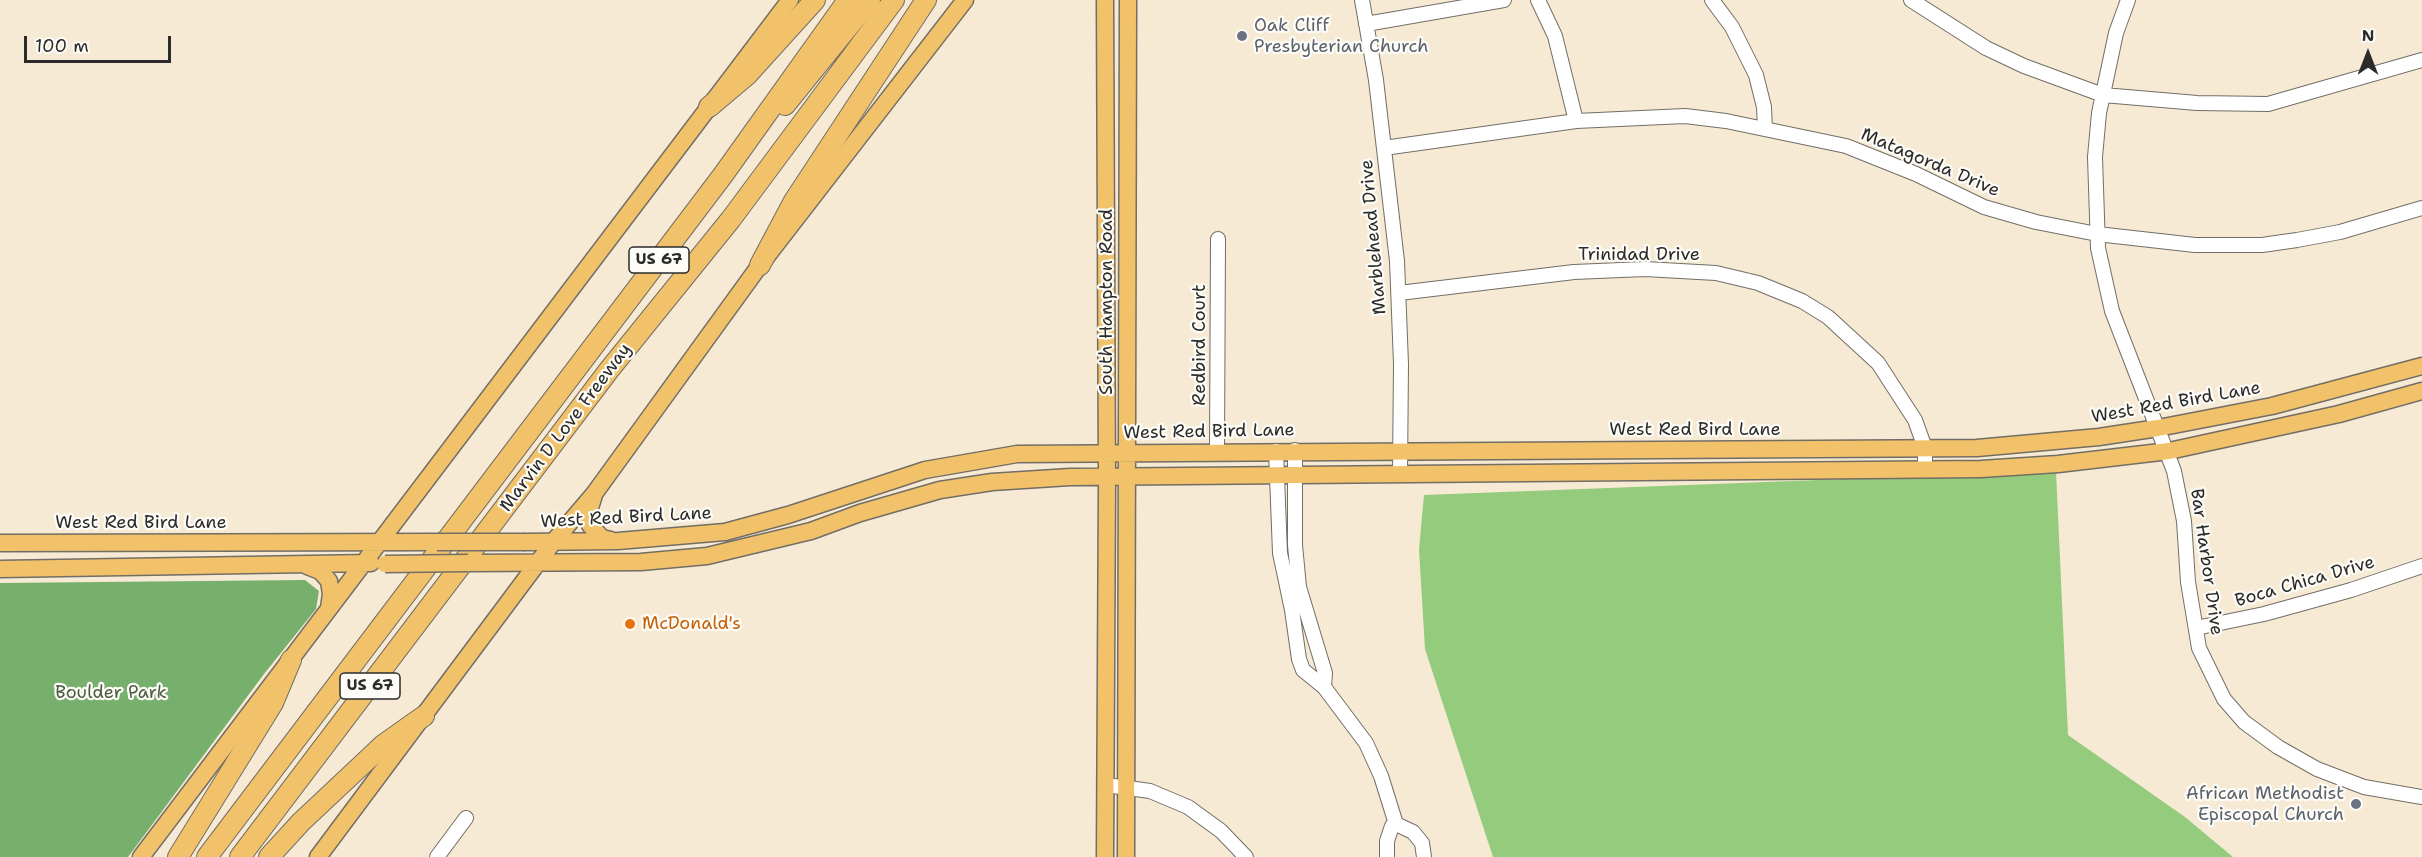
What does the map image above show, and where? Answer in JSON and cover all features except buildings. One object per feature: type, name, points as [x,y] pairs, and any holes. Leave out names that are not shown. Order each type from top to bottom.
[{"type":"highway","points":[[709,107],[747,75],[815,0]]},
{"type":"highway","name":"Marvin D Love Freeway","points":[[207,857],[723,175],[848,0]]},
{"type":"highway","points":[[723,175],[798,92],[870,0]]},
{"type":"highway","points":[[732,219],[741,192],[880,0]]},
{"type":"highway","name":"Marvin D Love Freeway","points":[[240,857],[609,370],[732,219],[894,0]]},
{"type":"highway","points":[[760,266],[794,201],[926,0]]},
{"type":"highway","points":[[178,857],[273,704],[291,660]]},
{"type":"highway","points":[[269,857],[301,822],[383,745],[424,716]]},
{"type":"main road","points":[[141,857],[790,0]]},
{"type":"main road","points":[[318,857],[554,541],[594,494],[760,266],[965,0]]},
{"type":"main road","name":"South Hampton Road","points":[[1105,0],[1107,452],[1105,857]]},
{"type":"main road","name":"South Hampton Road","points":[[1126,857],[1125,475],[1128,0]]},
{"type":"main road","points":[[1105,105],[1128,104]]},
{"type":"main road","points":[[1106,164],[1127,164]]},
{"type":"main road","name":"West Red Bird Lane","points":[[0,543],[525,542],[618,541],[686,537],[750,526],[889,480],[960,462],[1017,454],[1295,450],[1925,448],[2042,443],[2158,428],[2272,406],[2422,366]]},
{"type":"main road","points":[[0,569],[364,563],[642,562],[728,552],[810,531],[895,502],[961,486],[992,482],[1125,475],[1925,470],[2058,464],[2169,451],[2339,414],[2422,391]]},
{"type":"main road","points":[[1438,450],[1438,473]]},
{"type":"main road","points":[[889,480],[895,502]]},
{"type":"main road","points":[[594,494],[589,511],[590,525],[602,538],[618,541]]},
{"type":"main road","points":[[686,537],[688,558]]},
{"type":"main road","points":[[106,542],[107,568]]},
{"type":"main road","points":[[297,564],[320,571],[329,581],[331,594],[329,610]]},
{"type":"street","name":"Marblehead Drive","points":[[1362,0],[1384,148],[1399,293],[1400,473]]},
{"type":"street","points":[[1366,24],[1504,0]]},
{"type":"street","points":[[1538,0],[1555,36],[1576,121]]},
{"type":"street","points":[[1712,0],[1732,27],[1756,75],[1764,107],[1765,129]]},
{"type":"street","points":[[1911,0],[1934,17],[1986,48],[2024,66],[2103,95],[2197,103],[2268,104],[2422,60]]},
{"type":"street","name":"Bar Harbor Drive","points":[[2128,0],[2116,33],[2103,95],[2094,157],[2100,261],[2112,311],[2169,451],[2184,521],[2188,582],[2205,664],[2224,699],[2244,722],[2278,747],[2316,768],[2364,787],[2422,797]]},
{"type":"street","name":"Matagorda Drive","points":[[1384,148],[1576,121],[1686,116],[1765,129],[1868,154],[1984,207],[2036,222],[2097,234],[2184,244],[2262,245],[2340,232],[2422,208]]},
{"type":"street","name":"Redbird Court","points":[[1217,451],[1218,239]]},
{"type":"street","name":"Trinidad Drive","points":[[1399,293],[1574,272],[1645,269],[1716,273],[1758,283],[1802,301],[1828,317],[1861,344],[1878,363],[1915,420],[1925,448],[1925,470]]},
{"type":"street","points":[[1295,450],[1295,641],[1303,670],[1324,687],[1366,743],[1381,776],[1396,824]]},
{"type":"street","points":[[1276,451],[1280,545],[1295,595],[1325,673],[1324,687]]},
{"type":"street","points":[[1280,545],[1295,545]]},
{"type":"street","name":"Boca Chica Drive","points":[[2196,628],[2264,614],[2352,590],[2422,566]]},
{"type":"street","points":[[1295,641],[1311,632]]},
{"type":"street","points":[[1106,785],[1150,791],[1188,807],[1221,831],[1246,857]]},
{"type":"street","points":[[437,857],[466,818]]},
{"type":"street","points":[[1387,857],[1387,841],[1392,826],[1396,824]]},
{"type":"street","points":[[1396,824],[1405,826],[1413,832],[1425,849],[1424,857]]},
{"type":"street","points":[[1119,857],[1126,857]]},
{"type":"green space","points":[[2056,471],[2068,735],[2185,817],[2233,857],[1493,857],[1425,649],[1419,549],[1424,495]]},
{"type":"green space","name":"Boulder Park","points":[[305,580],[319,591],[316,609],[264,674],[128,857],[0,857],[0,583]]},
{"type":"place","name":"Oak Cliff Presbyterian Church","points":[[1242,36]]},
{"type":"place","name":"McDonald's","points":[[630,624]]},
{"type":"place","name":"African Methodist Episcopal Church","points":[[2356,804]]}]
